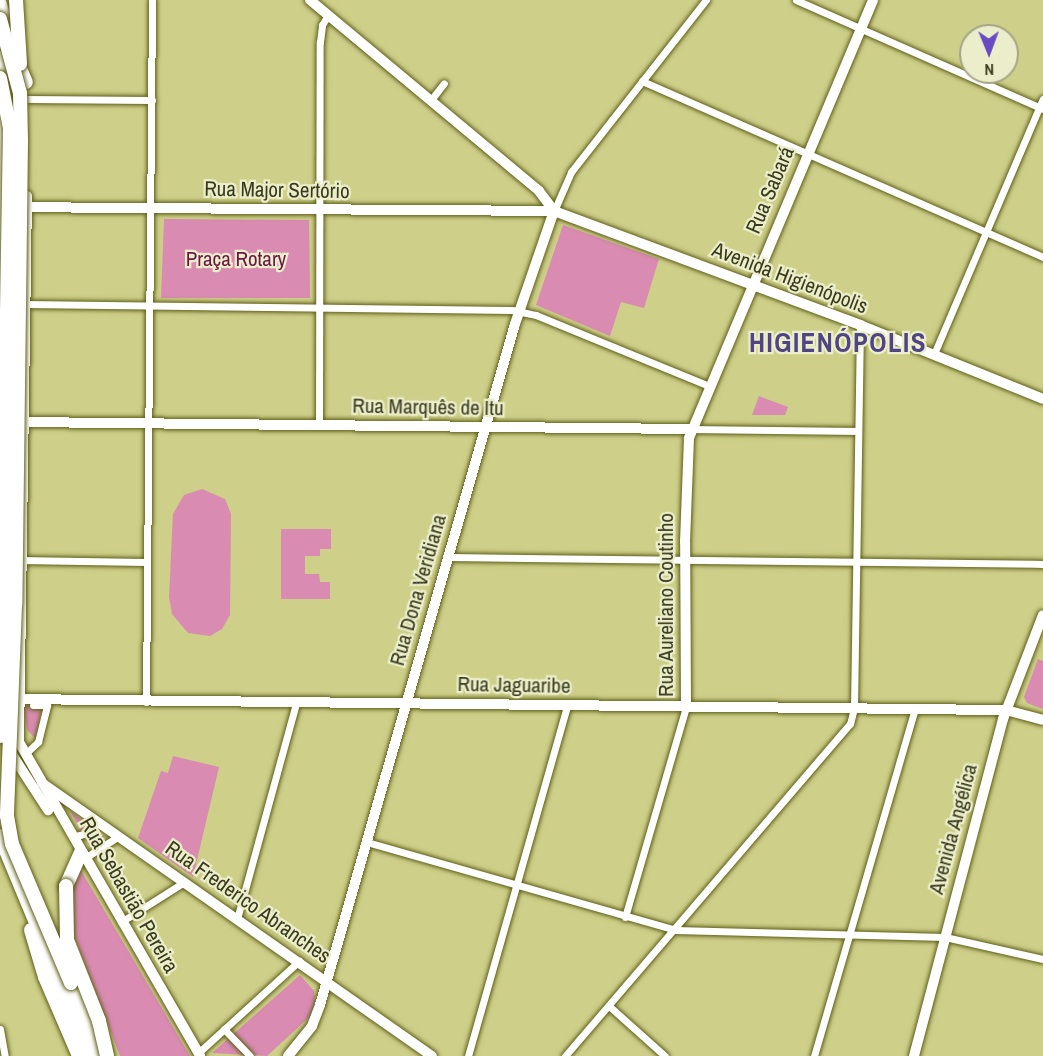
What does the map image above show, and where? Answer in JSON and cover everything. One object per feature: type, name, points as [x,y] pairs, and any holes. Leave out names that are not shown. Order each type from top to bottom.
[{"type":"highway","points":[[16,0],[24,91],[15,605],[7,816],[12,844],[105,1056]]},
{"type":"highway","points":[[0,4],[24,91]]},
{"type":"highway","points":[[0,19],[24,91]]},
{"type":"highway","points":[[0,58],[7,97],[2,136]]},
{"type":"highway","points":[[0,78],[10,128],[0,735]]},
{"type":"highway","points":[[0,836],[29,913],[91,1056]]},
{"type":"highway","points":[[80,847],[66,886],[67,940],[99,1021],[105,1056]]},
{"type":"highway","points":[[29,913],[34,948],[80,1056]]},
{"type":"street","points":[[20,757],[27,207],[22,0]]},
{"type":"street","points":[[146,703],[152,0]]},
{"type":"street","points":[[310,0],[543,195],[554,211]]},
{"type":"street","points":[[554,211],[571,172],[706,0]]},
{"type":"street","points":[[796,0],[1041,108]]},
{"type":"street","name":"Rua Sabará","points":[[691,429],[873,0]]},
{"type":"street","points":[[319,425],[320,42],[322,25],[328,15]]},
{"type":"street","points":[[642,81],[1043,257]]},
{"type":"street","points":[[434,96],[444,83]]},
{"type":"street","points":[[24,91],[152,100]]},
{"type":"street","points":[[934,354],[1043,99]]},
{"type":"street","points":[[0,109],[2,136],[0,303],[519,311],[709,386]]},
{"type":"street","points":[[535,211],[543,203],[543,195]]},
{"type":"street","name":"Rua Major Sertório","points":[[1,207],[554,211]]},
{"type":"street","name":"Avenida Higienópolis","points":[[554,211],[860,325],[1043,399]]},
{"type":"street","name":"Rua Dona Veridiana","points":[[288,1056],[312,1026],[327,982],[519,311],[554,211]]},
{"type":"street","points":[[565,1056],[847,730],[854,708],[856,430],[860,325]]},
{"type":"street","name":"Rua Marquês de Itu","points":[[0,422],[856,430]]},
{"type":"street","name":"Rua Aureliano Coutinho","points":[[625,916],[686,707],[684,560],[691,429]]},
{"type":"street","points":[[448,557],[1043,564]]},
{"type":"street","points":[[0,560],[146,562]]},
{"type":"street","name":"Avenida Angélica","points":[[914,1056],[1006,710],[1043,615]]},
{"type":"street","name":"Rua Jaguaribe","points":[[0,699],[146,703],[407,703],[1006,710],[1043,720]]},
{"type":"street","points":[[237,919],[296,704]]},
{"type":"street","points":[[0,756],[20,757],[38,742],[47,705],[33,705]]},
{"type":"street","points":[[468,1056],[567,705]]},
{"type":"street","points":[[814,1056],[915,709]]},
{"type":"street","points":[[0,735],[20,757],[63,834],[80,847]]},
{"type":"street","name":"Rua Sebastião Pereira","points":[[20,757],[40,781],[80,847],[121,922],[199,1054]]},
{"type":"street","name":"Rua Frederico Abranches","points":[[40,781],[432,1056]]},
{"type":"street","points":[[80,847],[87,833],[96,823]]},
{"type":"street","points":[[80,847],[116,838]]},
{"type":"street","points":[[367,842],[675,930],[945,937],[1043,959]]},
{"type":"street","points":[[121,922],[184,882]]},
{"type":"street","points":[[199,1054],[299,961]]},
{"type":"street","points":[[609,1006],[665,1056]]},
{"type":"street","points":[[225,1029],[250,1056]]},
{"type":"street","points":[[0,1033],[5,1056]]},
{"type":"green space","name":"Praça Rotary","points":[[164,219],[309,220],[310,298],[161,298]]},
{"type":"green space","points":[[563,225],[659,259],[644,308],[621,302],[610,336],[536,305]]},
{"type":"green space","points":[[759,396],[788,407],[785,415],[752,415]]},
{"type":"green space","points":[[202,489],[225,499],[231,514],[230,615],[222,629],[210,636],[188,633],[172,614],[169,597],[173,514],[184,495]]},
{"type":"green space","points":[[281,529],[331,529],[331,549],[320,549],[320,556],[305,556],[305,574],[319,574],[320,582],[330,582],[330,599],[281,599]]},
{"type":"green space","points":[[1038,659],[1043,661],[1043,709],[1027,703],[1024,697]]},
{"type":"green space","points":[[24,706],[42,706],[36,739],[27,730]]},
{"type":"green space","points":[[173,756],[219,767],[193,877],[138,838],[161,771],[168,773]]},
{"type":"green space","points":[[70,811],[105,837],[90,847]]},
{"type":"green space","points":[[80,869],[190,1056],[120,1056],[69,922],[72,889]]},
{"type":"green space","points":[[300,975],[314,991],[316,1011],[267,1056],[212,1053]]},
{"type":"district","name":"HIGIENÓPOLIS","points":[[838,343]]}]
